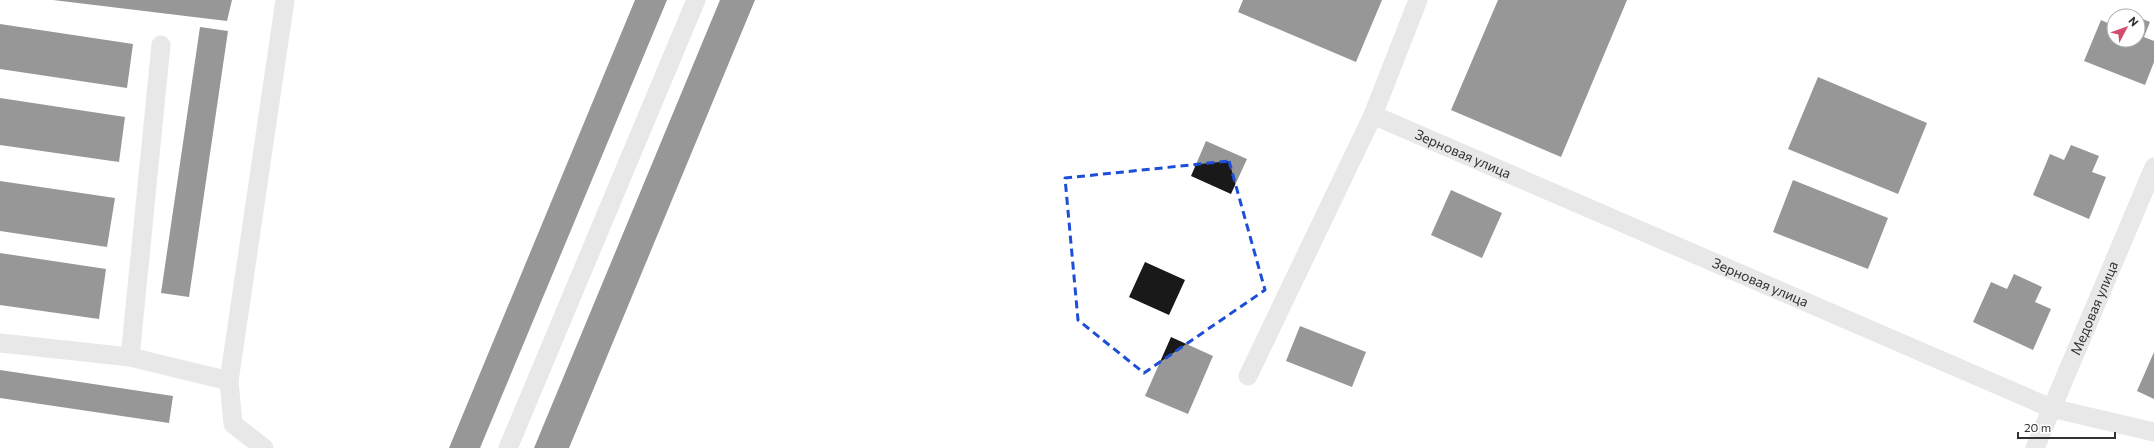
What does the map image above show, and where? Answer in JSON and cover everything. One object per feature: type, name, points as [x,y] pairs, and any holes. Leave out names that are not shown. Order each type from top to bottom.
[{"type":"lane","points":[[258,445],[233,424],[229,381],[285,0]]},
{"type":"lane","points":[[508,448],[696,0]]},
{"type":"lane","points":[[1248,376],[1373,115],[1418,0]]},
{"type":"lane","points":[[130,357],[161,45]]},
{"type":"lane","name":"Зерновая улица","points":[[1373,115],[2051,408],[2154,432]]},
{"type":"lane","name":"Медовая улица","points":[[2035,448],[2154,167]]},
{"type":"lane","points":[[0,343],[130,357],[229,381]]},
{"type":"highlighted area","points":[[1229,161],[1265,290],[1144,373],[1078,320],[1065,178]]},
{"type":"building","points":[[53,0],[232,0],[227,21]]},
{"type":"building","points":[[635,0],[667,0],[480,448],[449,448]]},
{"type":"building","points":[[720,0],[755,0],[569,448],[534,448]]},
{"type":"building","points":[[1243,0],[1382,0],[1356,62],[1238,12]]},
{"type":"building","points":[[1498,0],[1627,0],[1561,157],[1451,110]]},
{"type":"building","points":[[2101,20],[2106,22],[2106,48],[2146,48],[2146,38],[2154,41],[2154,62],[2145,85],[2084,61]]},
{"type":"building","points":[[2146,20],[2150,22],[2146,32]]},
{"type":"building","points":[[0,24],[133,44],[127,88],[0,69]]},
{"type":"building","points":[[200,27],[228,31],[189,297],[161,293]]},
{"type":"building","points":[[1818,77],[1927,123],[1898,194],[1788,149]]},
{"type":"building","points":[[0,98],[125,117],[119,162],[0,145]]},
{"type":"building","points":[[1206,141],[1247,159],[1231,194],[1191,176]]},
{"type":"building","points":[[2071,145],[2099,156],[2092,172],[2106,177],[2089,219],[2033,195],[2050,154],[2064,160]]},
{"type":"building","points":[[1793,180],[1888,218],[1868,269],[1773,232]]},
{"type":"building","points":[[0,181],[115,198],[107,247],[0,231]]},
{"type":"building","points":[[1451,190],[1502,213],[1482,258],[1431,235]]},
{"type":"building","points":[[0,253],[106,269],[99,319],[0,305]]},
{"type":"building","points":[[1145,262],[1185,280],[1169,315],[1129,297]]},
{"type":"building","points":[[2014,274],[2042,287],[2035,302],[2051,309],[2033,350],[1973,322],[1991,282],[2007,289]]},
{"type":"building","points":[[1300,326],[1366,352],[1352,387],[1286,361]]},
{"type":"building","points":[[1171,337],[1213,356],[1188,414],[1145,396]]},
{"type":"building","points":[[2154,352],[2154,399],[2137,391]]},
{"type":"building","points":[[0,370],[173,396],[169,423],[0,398]]}]
